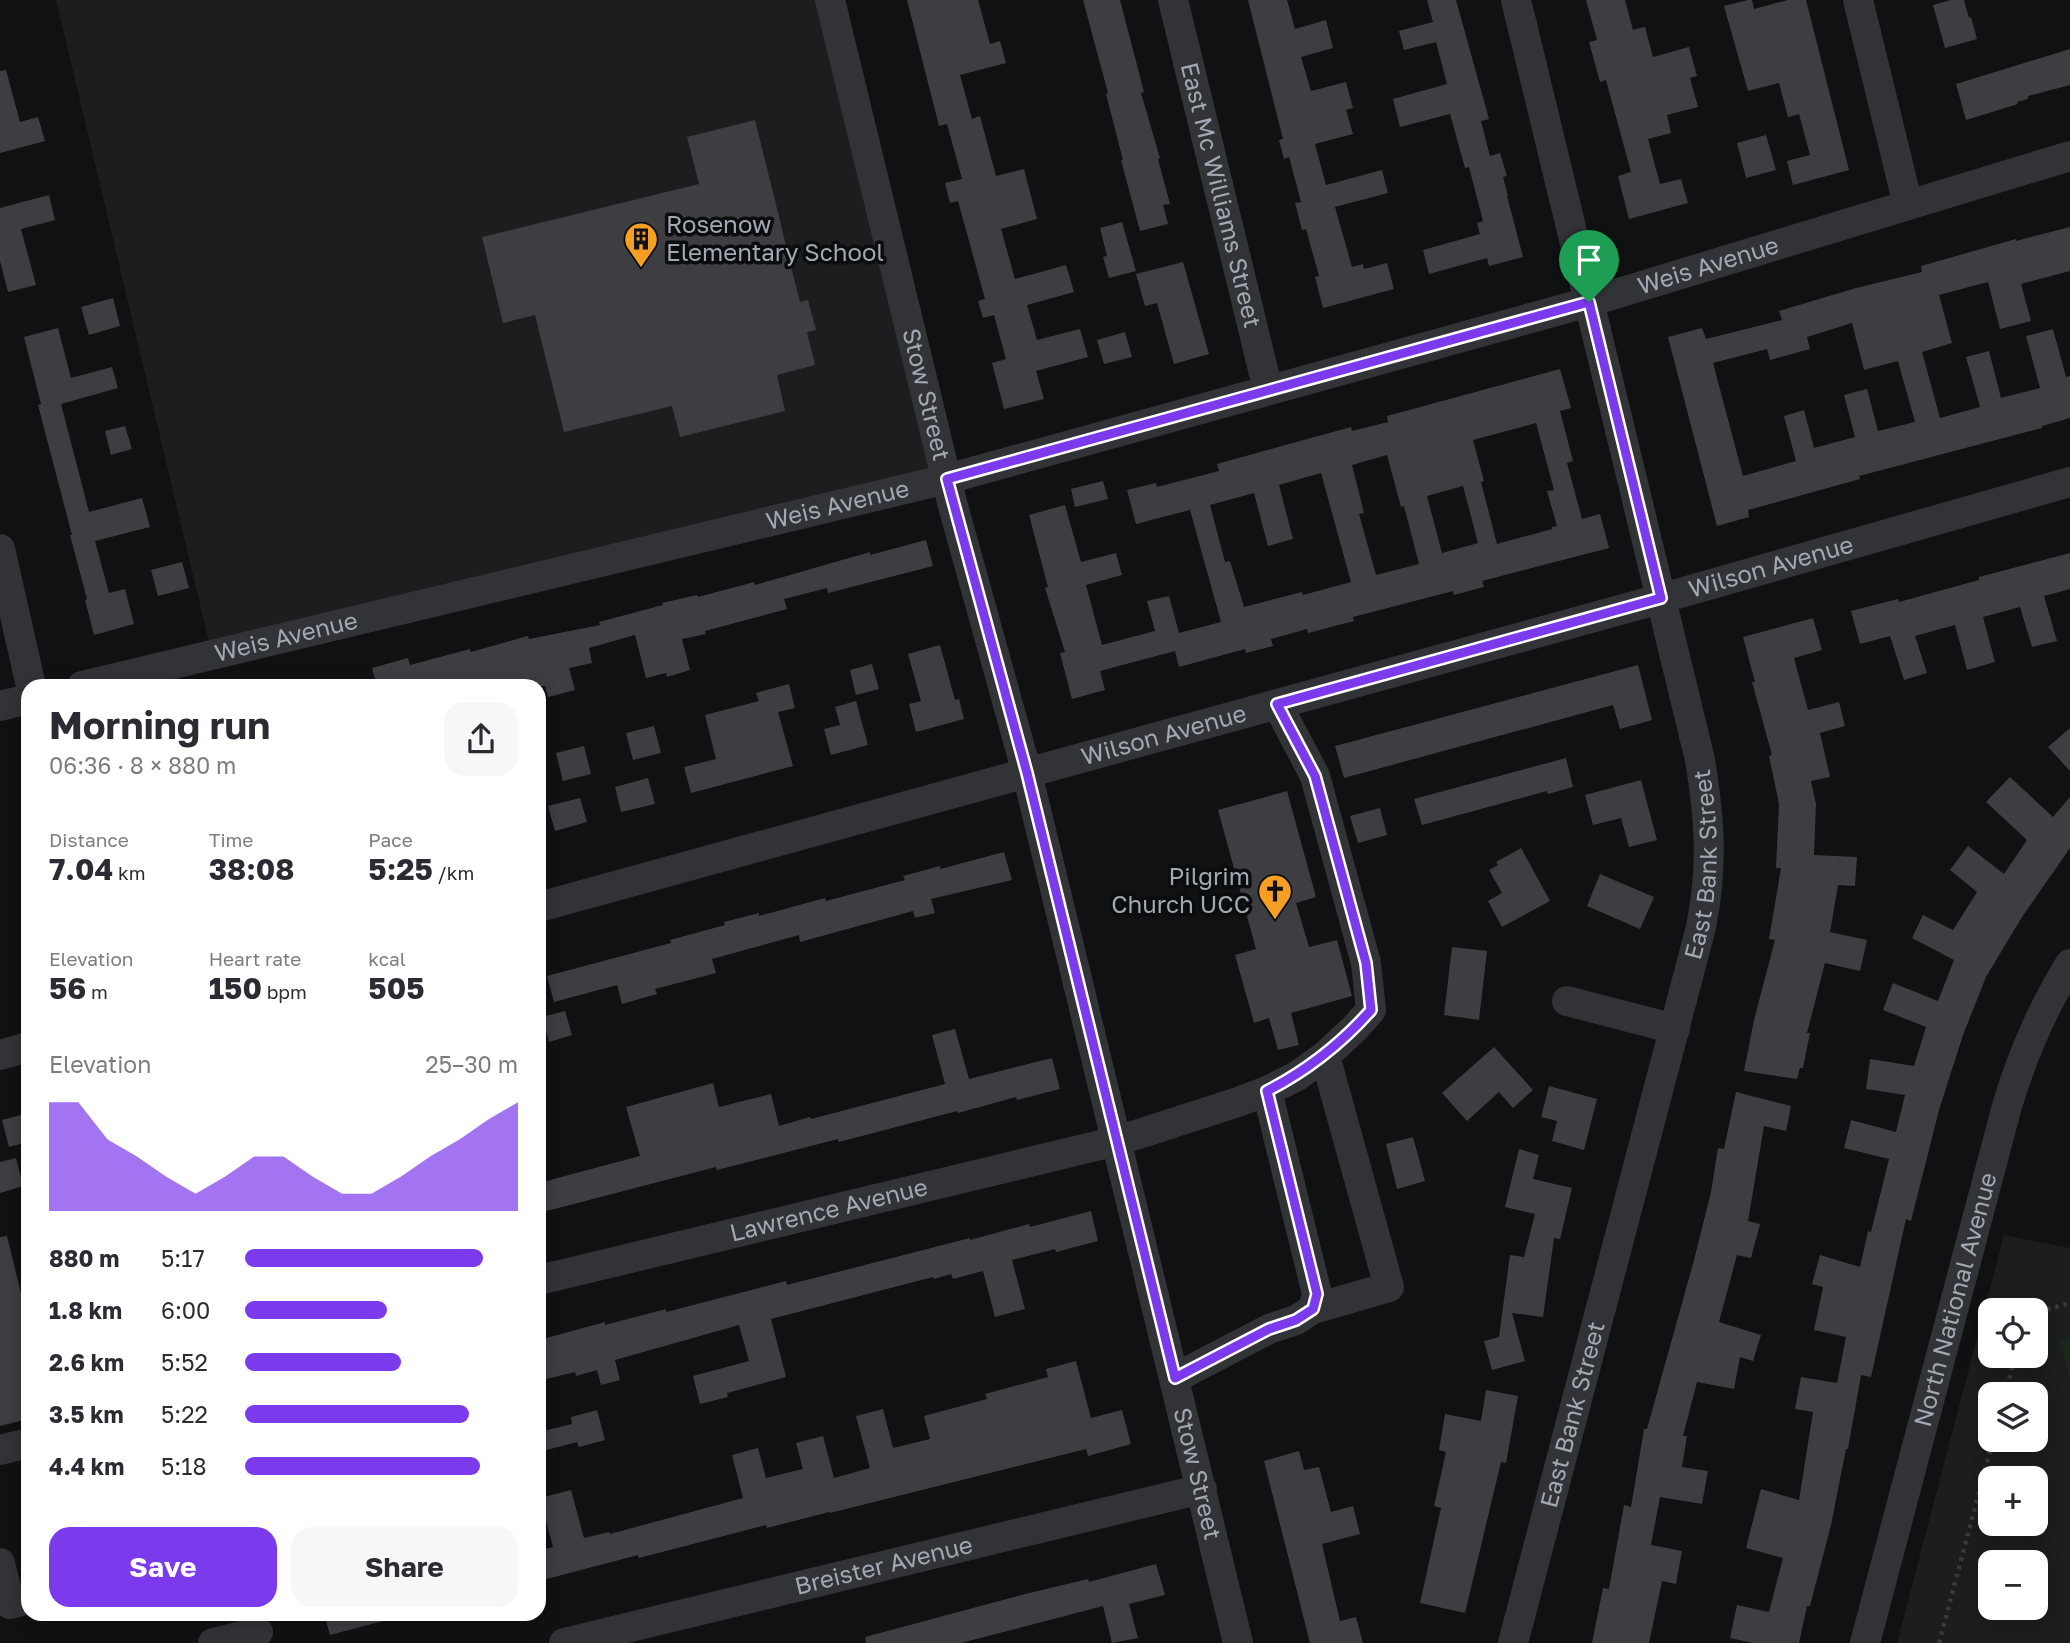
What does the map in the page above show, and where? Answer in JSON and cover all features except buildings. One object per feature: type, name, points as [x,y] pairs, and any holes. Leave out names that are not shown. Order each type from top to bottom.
[{"type":"street","name":"Stow Street","points":[[831,0],[947,479],[1027,773],[1238,1643]]},
{"type":"street","name":"East Mc Williams Street","points":[[1173,0],[1268,390]]},
{"type":"street","name":"East Bank Street","points":[[1513,1643],[1675,1029],[1706,902],[1710,857],[1710,832],[1703,774],[1516,0]]},
{"type":"street","points":[[1858,0],[1908,205]]},
{"type":"street","name":"Weis Avenue","points":[[111,679],[947,479],[1589,302],[2070,156]]},
{"type":"street","name":"Wilson Avenue","points":[[546,905],[1661,598],[2070,482]]},
{"type":"street","points":[[0,549],[29,679]]},
{"type":"street","points":[[0,706],[21,701]]},
{"type":"street","name":"Lawrence Avenue","points":[[546,1278],[1117,1141],[1267,1091],[1297,1076],[1325,1056],[1371,1010],[1366,963],[1315,776],[1277,704]]},
{"type":"street","name":"North National Avenue","points":[[1865,1643],[2010,1096],[2037,1024],[2070,964]]},
{"type":"street","points":[[1567,1000],[1675,1029]]},
{"type":"street","points":[[0,1055],[21,1049]]},
{"type":"street","points":[[1175,1378],[1269,1329],[1296,1320],[1315,1301],[1389,1287],[1325,1056]]},
{"type":"street","points":[[1267,1091],[1315,1301]]},
{"type":"street","points":[[0,1450],[21,1445]]},
{"type":"street","name":"Breister Avenue","points":[[564,1643],[1202,1489]]},
{"type":"street","points":[[0,1563],[10,1604],[21,1601]]},
{"type":"street","points":[[213,1643],[258,1629]]},
{"type":"path","points":[[2048,1309],[2070,1303]]},
{"type":"path","points":[[1938,1643],[1990,1452]]},
{"type":"shaded area","points":[[56,0],[831,0],[947,479],[212,655]]},
{"type":"shaded area","points":[[2004,1235],[2070,1248],[2070,1643],[1897,1643],[1978,1334],[1978,1368],[2048,1368],[2048,1298],[1987,1298]]},
{"type":"shaded area","points":[[2070,1336],[2070,1378],[2058,1340]]},
{"type":"place","name":"Rosenow Elementary School","points":[[641,269]]},
{"type":"place","name":"Pilgrim Church UCC","points":[[1275,921]]},
{"type":"route","points":[[1589,302],[1661,598],[1277,704],[1315,776],[1366,963],[1371,1010],[1325,1056],[1297,1076],[1267,1091],[1317,1294],[1313,1309],[1296,1320],[1269,1329],[1175,1378],[1027,773],[947,479],[1589,302]]}]
